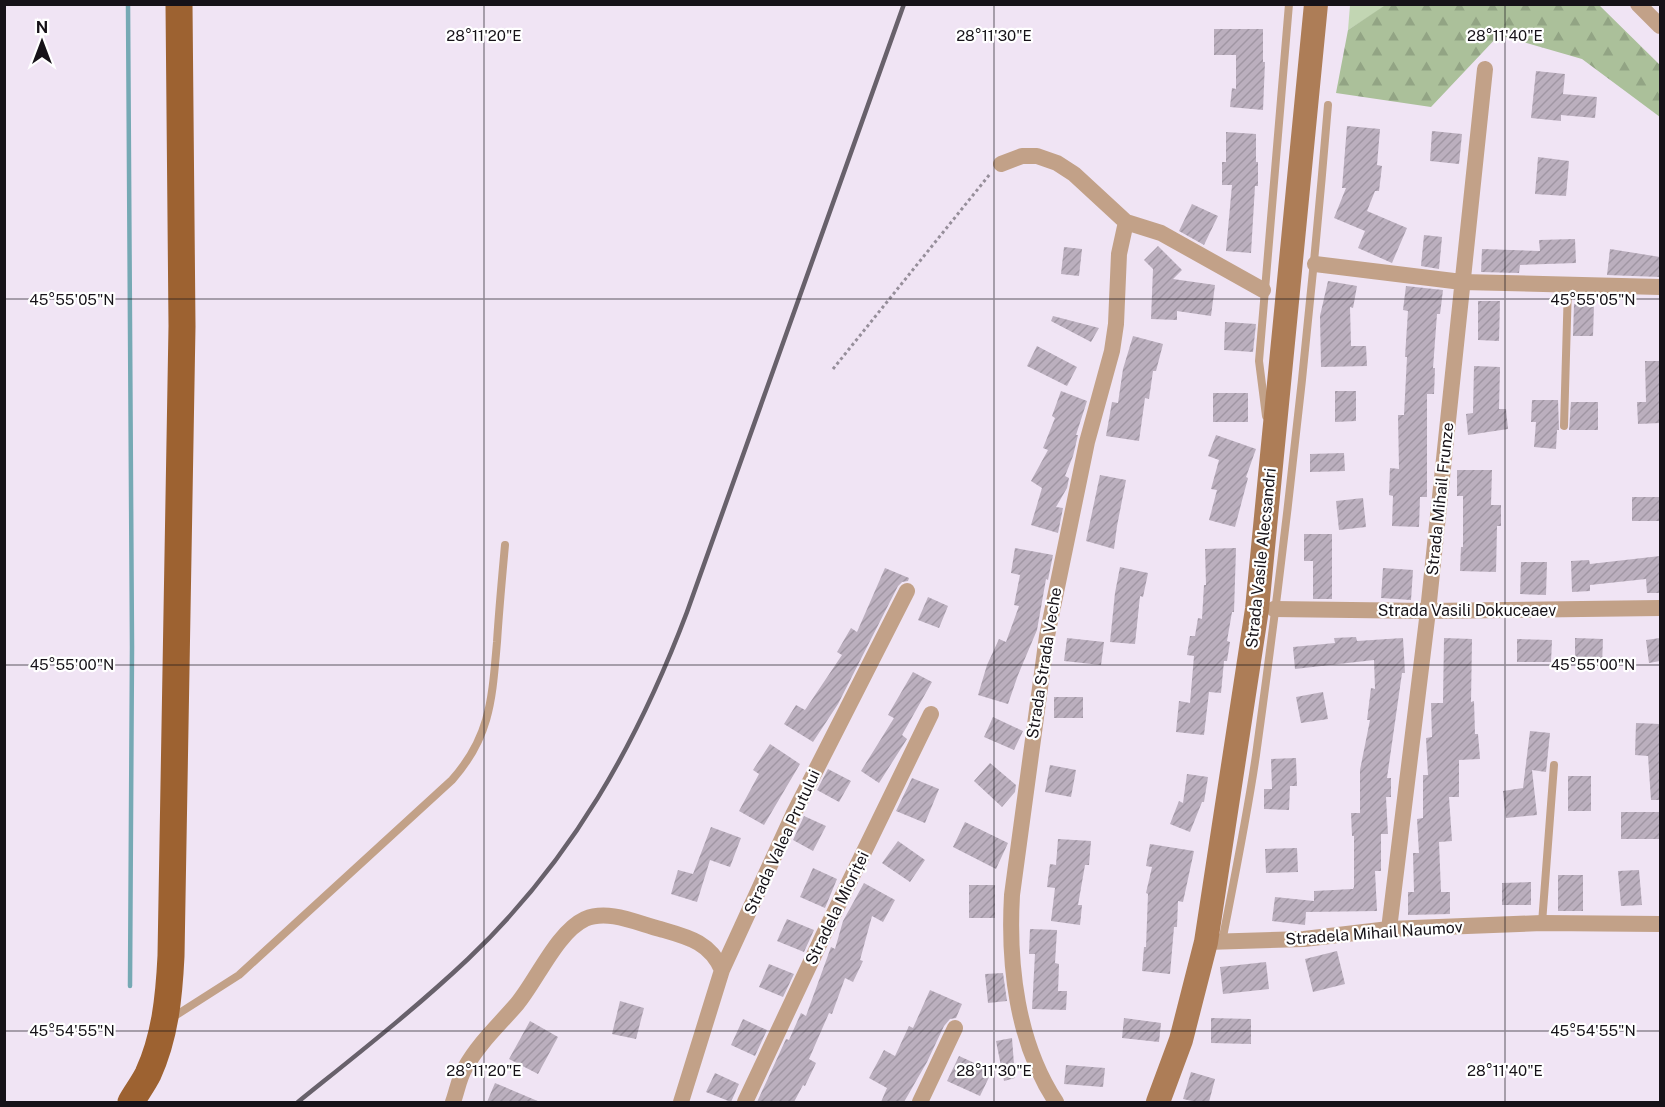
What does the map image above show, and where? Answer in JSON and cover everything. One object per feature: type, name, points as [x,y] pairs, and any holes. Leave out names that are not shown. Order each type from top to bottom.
[{"type":"main road","points":[[131,1102],[148,1074],[164,1023],[169,1000],[171,956],[183,326],[179,4]]},
{"type":"main road","name":"Strada Vasile Alecsandri","points":[[1158,1102],[1214,942],[1257,609],[1316,4]]},
{"type":"street","points":[[1638,4],[1660,26]]},
{"type":"street","name":"Strada Mihail Frunze","points":[[1389,929],[1428,611],[1485,69]]},
{"type":"street","points":[[1001,164],[1022,156],[1037,156],[1057,163],[1074,174],[1126,222],[1161,233],[1263,290]]},
{"type":"street","name":"Strada Strada Veche","points":[[1056,1102],[1042,1081],[1032,1058],[1017,996],[1010,930],[1012,895],[1047,636],[1087,442],[1112,351],[1116,324],[1119,254],[1126,222]]},
{"type":"street","points":[[1315,264],[1462,282],[1660,287]]},
{"type":"street","name":"Strada Valea Prutului","points":[[681,1102],[722,970],[793,815],[907,591]]},
{"type":"street","name":"Strada Vasili Dokuceaev","points":[[1274,609],[1428,611],[1660,608]]},
{"type":"street","name":"Stradela Mioriței","points":[[746,1102],[823,936],[931,714]]},
{"type":"street","points":[[453,1102],[464,1071],[481,1043],[518,1003],[568,930],[586,919],[608,915],[682,935],[706,946],[722,970]]},
{"type":"street","name":"Stradela Mihail Naumov","points":[[1214,942],[1304,939],[1389,929],[1542,923],[1660,924]]},
{"type":"street","points":[[920,1102],[954,1028]]},
{"type":"lane","points":[[1272,458],[1259,361],[1263,290],[1289,4]]},
{"type":"lane","points":[[1214,942],[1256,757],[1315,264],[1329,105]]},
{"type":"lane","points":[[1564,426],[1568,285]]},
{"type":"lane","points":[[164,1023],[239,975],[452,780],[462,768],[477,743],[490,704],[505,545]]},
{"type":"lane","points":[[1542,923],[1554,765]]},
{"type":"path","points":[[833,369],[980,186],[1001,164]]},
{"type":"green space","points":[[1350,4],[1387,5],[1348,30]]},
{"type":"green space","points":[[1387,4],[1599,5],[1660,65],[1660,117],[1582,59],[1499,35],[1431,107],[1336,93],[1348,30]]},
{"type":"building","points":[[1214,29],[1263,29],[1263,62],[1265,62],[1263,110],[1230,107],[1232,88],[1236,89],[1236,55],[1214,55]]},
{"type":"building","points":[[1536,71],[1565,74],[1563,94],[1597,97],[1595,118],[1561,115],[1561,121],[1531,118]]},
{"type":"building","points":[[1347,126],[1380,129],[1377,165],[1382,166],[1379,191],[1375,191],[1367,211],[1407,228],[1392,263],[1358,248],[1365,231],[1334,218],[1346,188],[1342,188]]},
{"type":"building","points":[[1432,131],[1462,134],[1459,164],[1430,161]]},
{"type":"building","points":[[1226,132],[1256,134],[1258,186],[1255,186],[1251,253],[1226,251],[1232,185],[1222,185],[1222,162],[1226,162]]},
{"type":"building","points":[[1538,157],[1569,161],[1566,196],[1535,194]]},
{"type":"building","points":[[1192,204],[1218,216],[1204,245],[1179,231]]},
{"type":"building","points":[[1424,235],[1442,237],[1439,269],[1421,266]]},
{"type":"building","points":[[1575,239],[1576,263],[1520,265],[1519,273],[1481,272],[1482,249],[1540,251],[1539,240]]},
{"type":"building","points":[[1158,246],[1182,270],[1173,279],[1215,285],[1211,316],[1177,311],[1177,320],[1151,319],[1153,269],[1144,260]]},
{"type":"building","points":[[1064,247],[1082,249],[1079,276],[1061,274]]},
{"type":"building","points":[[1610,249],[1660,257],[1660,277],[1607,275]]},
{"type":"building","points":[[1328,281],[1357,286],[1353,308],[1350,307],[1351,346],[1366,346],[1367,366],[1321,367],[1320,316]]},
{"type":"building","points":[[1406,286],[1443,290],[1440,314],[1437,314],[1433,368],[1435,368],[1434,394],[1427,394],[1427,497],[1420,497],[1419,527],[1392,526],[1393,496],[1389,495],[1390,468],[1399,469],[1398,415],[1404,415],[1408,311],[1403,310]]},
{"type":"building","points":[[1478,301],[1500,301],[1499,341],[1478,340]]},
{"type":"building","points":[[1574,304],[1594,305],[1593,336],[1573,336]]},
{"type":"building","points":[[1053,316],[1099,328],[1091,342],[1051,321]]},
{"type":"building","points":[[1225,322],[1256,324],[1253,352],[1224,350]]},
{"type":"building","points":[[1133,336],[1163,344],[1156,371],[1153,371],[1149,399],[1145,398],[1139,441],[1106,436],[1112,402],[1118,403],[1123,369]]},
{"type":"building","points":[[1037,346],[1077,367],[1067,386],[1027,366]]},
{"type":"building","points":[[1645,361],[1660,361],[1660,423],[1638,424],[1637,402],[1646,402]]},
{"type":"building","points":[[1474,366],[1500,367],[1499,409],[1506,409],[1508,429],[1468,435],[1466,414],[1473,413]]},
{"type":"building","points":[[1061,391],[1087,401],[1076,435],[1078,435],[1073,456],[1065,476],[1069,478],[1067,488],[1056,507],[1063,508],[1058,533],[1031,525],[1042,488],[1031,481],[1048,450],[1043,448],[1055,418],[1052,416]]},
{"type":"building","points":[[1335,391],[1356,391],[1356,421],[1335,422]]},
{"type":"building","points":[[1213,393],[1248,393],[1248,422],[1213,422]]},
{"type":"building","points":[[1532,400],[1558,400],[1559,430],[1557,430],[1556,449],[1534,447],[1536,422],[1531,422]]},
{"type":"building","points":[[1571,402],[1598,402],[1598,430],[1569,430]]},
{"type":"building","points":[[1216,435],[1256,449],[1246,477],[1248,478],[1235,527],[1209,520],[1217,490],[1211,489],[1219,460],[1208,456]]},
{"type":"building","points":[[1344,453],[1345,471],[1310,472],[1310,454]]},
{"type":"building","points":[[1457,470],[1492,470],[1491,505],[1501,505],[1501,526],[1497,526],[1496,572],[1460,571],[1461,547],[1463,547],[1463,496],[1457,496]]},
{"type":"building","points":[[1100,475],[1126,480],[1114,549],[1086,541]]},
{"type":"building","points":[[1632,497],[1660,497],[1660,521],[1632,521]]},
{"type":"building","points":[[1363,498],[1366,527],[1339,530],[1336,501]]},
{"type":"building","points":[[1304,534],[1332,534],[1332,599],[1313,599],[1313,561],[1304,561]]},
{"type":"building","points":[[1015,548],[1053,555],[1048,580],[1046,579],[1037,630],[1008,704],[978,695],[987,665],[999,639],[1006,642],[1019,606],[1014,605],[1020,575],[1011,573]]},
{"type":"building","points":[[1236,548],[1234,612],[1232,612],[1227,641],[1230,642],[1227,661],[1224,661],[1221,693],[1209,692],[1204,735],[1176,732],[1179,701],[1190,703],[1194,656],[1187,655],[1190,636],[1195,636],[1198,618],[1202,619],[1204,585],[1206,585],[1205,549]]},
{"type":"building","points":[[1660,556],[1660,593],[1647,593],[1646,579],[1590,585],[1590,591],[1572,592],[1571,561],[1589,560],[1590,564]]},
{"type":"building","points":[[1521,562],[1547,562],[1546,595],[1520,594]]},
{"type":"building","points":[[1120,567],[1148,573],[1143,597],[1140,596],[1135,644],[1110,642]]},
{"type":"building","points":[[885,568],[909,578],[908,581],[898,586],[838,704],[813,742],[784,724],[796,705],[805,710],[842,655],[837,652],[851,628],[857,632]]},
{"type":"building","points":[[1383,568],[1413,570],[1411,600],[1381,598]]},
{"type":"building","points":[[928,597],[948,606],[939,628],[918,620]]},
{"type":"building","points":[[1356,637],[1357,641],[1403,638],[1405,673],[1402,673],[1387,778],[1391,778],[1391,797],[1386,797],[1388,834],[1381,834],[1381,871],[1375,871],[1377,911],[1306,912],[1305,925],[1272,921],[1275,897],[1314,901],[1314,891],[1353,889],[1354,887],[1354,836],[1352,836],[1351,813],[1360,813],[1360,770],[1370,720],[1367,720],[1371,688],[1375,689],[1374,660],[1295,669],[1293,647],[1335,643],[1334,638]]},
{"type":"building","points":[[1067,638],[1104,642],[1101,665],[1064,661]]},
{"type":"building","points":[[1444,638],[1472,639],[1471,702],[1474,701],[1475,734],[1478,734],[1480,759],[1459,760],[1459,797],[1449,797],[1452,841],[1439,842],[1441,892],[1450,892],[1450,914],[1408,915],[1408,892],[1414,892],[1413,853],[1419,853],[1417,819],[1423,818],[1423,775],[1428,775],[1426,738],[1432,737],[1431,703],[1443,703]]},
{"type":"building","points":[[1575,638],[1603,639],[1602,665],[1575,664]]},
{"type":"building","points":[[1660,638],[1660,661],[1649,663],[1646,640]]},
{"type":"building","points":[[1517,639],[1552,640],[1551,662],[1517,662]]},
{"type":"building","points":[[913,672],[932,682],[902,735],[907,739],[879,783],[861,771],[894,718],[888,715]]},
{"type":"building","points":[[1323,692],[1328,719],[1301,723],[1296,697]]},
{"type":"building","points":[[1054,697],[1083,697],[1083,718],[1054,718]]},
{"type":"building","points":[[993,717],[1023,731],[1014,750],[984,737]]},
{"type":"building","points":[[1636,723],[1660,724],[1660,800],[1651,800],[1648,756],[1635,755]]},
{"type":"building","points":[[1530,731],[1550,733],[1546,772],[1532,770],[1537,815],[1506,818],[1503,791],[1523,788]]},
{"type":"building","points":[[770,744],[800,764],[764,825],[739,811],[759,774],[753,770]]},
{"type":"building","points":[[1296,758],[1297,786],[1290,786],[1289,810],[1264,809],[1264,789],[1272,789],[1271,759]]},
{"type":"building","points":[[990,763],[1016,785],[1015,792],[1002,807],[974,781]]},
{"type":"building","points":[[1050,765],[1076,770],[1071,797],[1045,792]]},
{"type":"building","points":[[828,769],[851,781],[839,802],[817,790]]},
{"type":"building","points":[[1187,774],[1208,777],[1204,802],[1202,802],[1190,832],[1170,824],[1179,801],[1183,803]]},
{"type":"building","points":[[1568,776],[1591,776],[1591,811],[1568,811]]},
{"type":"building","points":[[912,778],[939,789],[925,823],[896,811]]},
{"type":"building","points":[[1621,812],[1660,812],[1660,839],[1621,839]]},
{"type":"building","points":[[804,816],[826,826],[813,851],[793,840]]},
{"type":"building","points":[[965,822],[1008,843],[996,869],[953,847]]},
{"type":"building","points":[[711,827],[741,838],[730,867],[710,860],[697,902],[671,894],[678,870],[693,874]]},
{"type":"building","points":[[1058,839],[1091,841],[1089,865],[1085,865],[1078,905],[1082,905],[1080,925],[1051,921],[1055,888],[1047,887],[1050,864],[1056,865]]},
{"type":"building","points":[[898,841],[925,860],[910,882],[882,863]]},
{"type":"building","points":[[1150,844],[1194,851],[1183,902],[1178,901],[1177,927],[1174,927],[1170,974],[1142,971],[1144,947],[1146,947],[1148,894],[1146,893],[1152,867],[1146,866]]},
{"type":"building","points":[[1297,848],[1298,872],[1266,873],[1265,849]]},
{"type":"building","points":[[813,868],[837,879],[825,908],[800,897]]},
{"type":"building","points":[[1639,870],[1642,905],[1621,906],[1618,871]]},
{"type":"building","points":[[1558,875],[1583,875],[1583,911],[1558,911]]},
{"type":"building","points":[[1531,882],[1531,905],[1502,905],[1502,883]]},
{"type":"building","points":[[864,883],[895,900],[883,922],[872,916],[860,960],[863,961],[853,982],[845,978],[832,1014],[829,1013],[809,1059],[816,1063],[805,1086],[803,1085],[794,1102],[757,1102],[786,1039],[789,1040],[801,1013],[806,1016],[831,947],[835,949],[843,921]]},
{"type":"building","points":[[969,885],[995,885],[995,918],[969,918]]},
{"type":"building","points":[[787,919],[814,930],[804,952],[777,941]]},
{"type":"building","points":[[1030,929],[1057,930],[1055,963],[1059,964],[1058,991],[1067,991],[1066,1010],[1032,1009],[1035,954],[1029,954]]},
{"type":"building","points":[[1337,951],[1345,984],[1313,992],[1305,959]]},
{"type":"building","points":[[1266,962],[1269,989],[1223,994],[1220,967]]},
{"type":"building","points":[[769,964],[794,974],[783,997],[759,987]]},
{"type":"building","points":[[1003,973],[1007,1001],[988,1003],[985,974]]},
{"type":"building","points":[[930,990],[962,1004],[956,1018],[950,1019],[944,1026],[904,1102],[881,1102],[887,1088],[869,1078],[884,1050],[895,1056],[909,1026],[913,1028]]},
{"type":"building","points":[[620,1001],[644,1008],[636,1039],[612,1034]]},
{"type":"building","points":[[1124,1018],[1161,1023],[1159,1042],[1122,1038]]},
{"type":"building","points":[[1211,1018],[1251,1019],[1251,1044],[1211,1043]]},
{"type":"building","points":[[743,1019],[767,1030],[755,1056],[731,1045]]},
{"type":"building","points":[[530,1021],[558,1037],[538,1074],[509,1059]]},
{"type":"building","points":[[1012,1038],[1015,1078],[1004,1081],[996,1041]]},
{"type":"building","points":[[959,1056],[992,1071],[980,1096],[947,1081]]},
{"type":"building","points":[[1066,1065],[1105,1068],[1103,1087],[1064,1084]]},
{"type":"building","points":[[1191,1072],[1215,1079],[1209,1102],[1183,1099]]},
{"type":"building","points":[[715,1073],[739,1084],[731,1102],[706,1092]]},
{"type":"building","points":[[495,1083],[540,1102],[487,1102]]},
{"type":"waterway","points":[[128,4],[132,647],[130,986]]},
{"type":"railway","points":[[298,1102],[427,996],[505,921],[570,841],[623,754],[668,661],[687,612],[904,4]]}]
